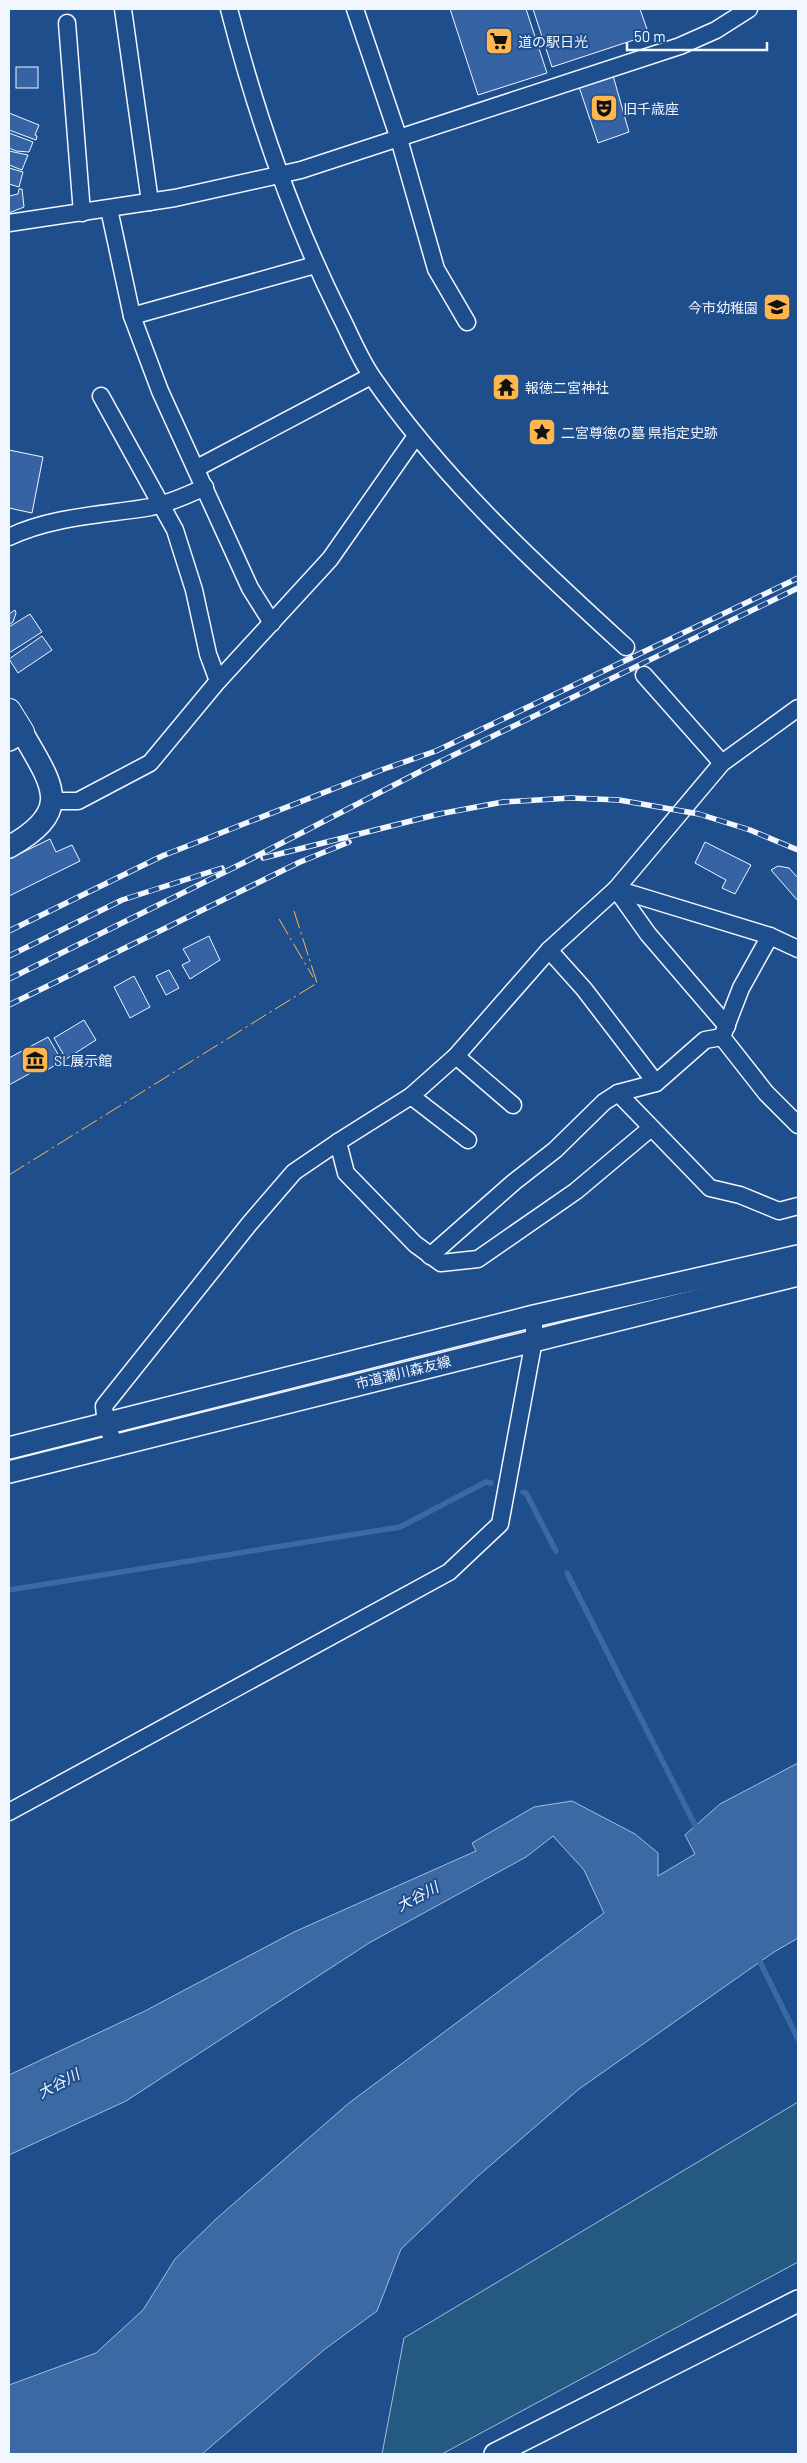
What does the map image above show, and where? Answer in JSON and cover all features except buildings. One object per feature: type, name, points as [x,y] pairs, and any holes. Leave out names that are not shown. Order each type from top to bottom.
[{"type":"main road","points":[[9,711],[15,736]]},
{"type":"street","points":[[123,9],[150,202]]},
{"type":"street","points":[[229,9],[279,175],[315,265],[371,376],[416,436],[528,558],[626,647]]},
{"type":"street","points":[[355,9],[399,139],[436,269],[467,322]]},
{"type":"street","points":[[9,223],[150,202],[279,175],[399,139],[680,46],[716,30],[749,9]]},
{"type":"street","points":[[67,23],[82,213]]},
{"type":"street","points":[[109,209],[132,316],[160,391],[197,468],[250,588],[272,623]]},
{"type":"street","points":[[132,316],[315,265]]},
{"type":"street","points":[[197,468],[371,376]]},
{"type":"street","points":[[101,396],[175,530],[194,590],[208,654],[218,681]]},
{"type":"street","points":[[52,801],[78,801],[150,763],[218,681],[330,559],[416,436]]},
{"type":"street","points":[[9,537],[22,531],[71,519],[161,504],[205,487]]},
{"type":"street","points":[[644,675],[722,763]]},
{"type":"street","points":[[115,1444],[106,1425],[104,1406],[250,1223],[294,1172],[411,1096],[456,1056],[550,950],[616,889],[722,763],[798,708]]},
{"type":"street","points":[[9,847],[45,822],[52,801],[50,780],[15,736]]},
{"type":"street","points":[[616,889],[770,936],[798,949]]},
{"type":"street","points":[[616,889],[648,934],[724,1032],[766,1093],[798,1125]]},
{"type":"street","points":[[430,1256],[514,1182],[556,1150],[604,1102],[618,1093],[656,1084],[705,1040],[724,1032],[740,988],[770,936]]},
{"type":"street","points":[[550,950],[584,989],[656,1084]]},
{"type":"street","points":[[456,1056],[514,1105]]},
{"type":"street","points":[[618,1093],[710,1188],[740,1195],[779,1211],[798,1206]]},
{"type":"street","points":[[411,1096],[468,1140]]},
{"type":"street","points":[[338,1142],[346,1173],[415,1244],[441,1263],[478,1259],[576,1191],[651,1128]]},
{"type":"street","name":"市道瀬川森友線","points":[[9,1448],[534,1316],[798,1256]]},
{"type":"street","name":"市道瀬川森友線","points":[[9,1472],[798,1275]]},
{"type":"street","points":[[9,1812],[449,1572],[500,1524],[534,1340],[534,1316]]},
{"type":"street","points":[[495,2454],[798,2301]]},
{"type":"shaded area","points":[[798,2102],[798,2262],[442,2454],[382,2454],[404,2338]]},
{"type":"water","name":"大谷川","points":[[798,1763],[798,1938],[774,1952],[579,2089],[478,2176],[401,2249],[377,2311],[325,2349],[202,2454],[9,2454],[9,2385],[96,2353],[143,2310],[175,2259],[216,2219],[349,2103],[604,1913],[584,1870],[553,1836],[526,1857],[369,1943],[126,2101],[9,2155],[9,2075],[145,2011],[294,1932],[476,1851],[472,1843],[534,1807],[572,1801],[635,1834],[658,1853],[658,1876],[695,1854],[685,1835],[720,1804]]},
{"type":"waterway","points":[[9,1590],[400,1527],[486,1482],[491,1483]]},
{"type":"waterway","points":[[523,1492],[526,1493],[556,1551]]},
{"type":"waterway","points":[[567,1573],[698,1831]]},
{"type":"waterway","points":[[760,1962],[798,2039]]},
{"type":"tunnel","points":[[626,647],[644,675]]},
{"type":"railway","points":[[9,931],[162,856],[384,769],[436,751],[798,578]]},
{"type":"railway","points":[[9,979],[245,862],[427,768],[798,588]]},
{"type":"railway","points":[[263,858],[439,814],[503,802],[571,798],[619,800],[699,814],[750,830],[798,850]]},
{"type":"railway","points":[[9,1005],[300,862],[349,842]]},
{"type":"railway","points":[[9,956],[122,900],[222,868]]},
{"type":"power","points":[[294,911],[317,983]]},
{"type":"power","points":[[279,919],[313,977]]},
{"type":"power","points":[[9,1175],[317,983]]},
{"type":"place","name":"道の駅日光","points":[[499,41]]},
{"type":"place","name":"旧千歳座","points":[[604,108]]},
{"type":"place","name":"今市幼稚園","points":[[777,307]]},
{"type":"place","name":"報徳二宮神社","points":[[506,387]]},
{"type":"place","name":"二宮尊徳の墓 県指定史跡","points":[[542,432]]},
{"type":"place","name":"SL展示館","points":[[35,1060]]}]
